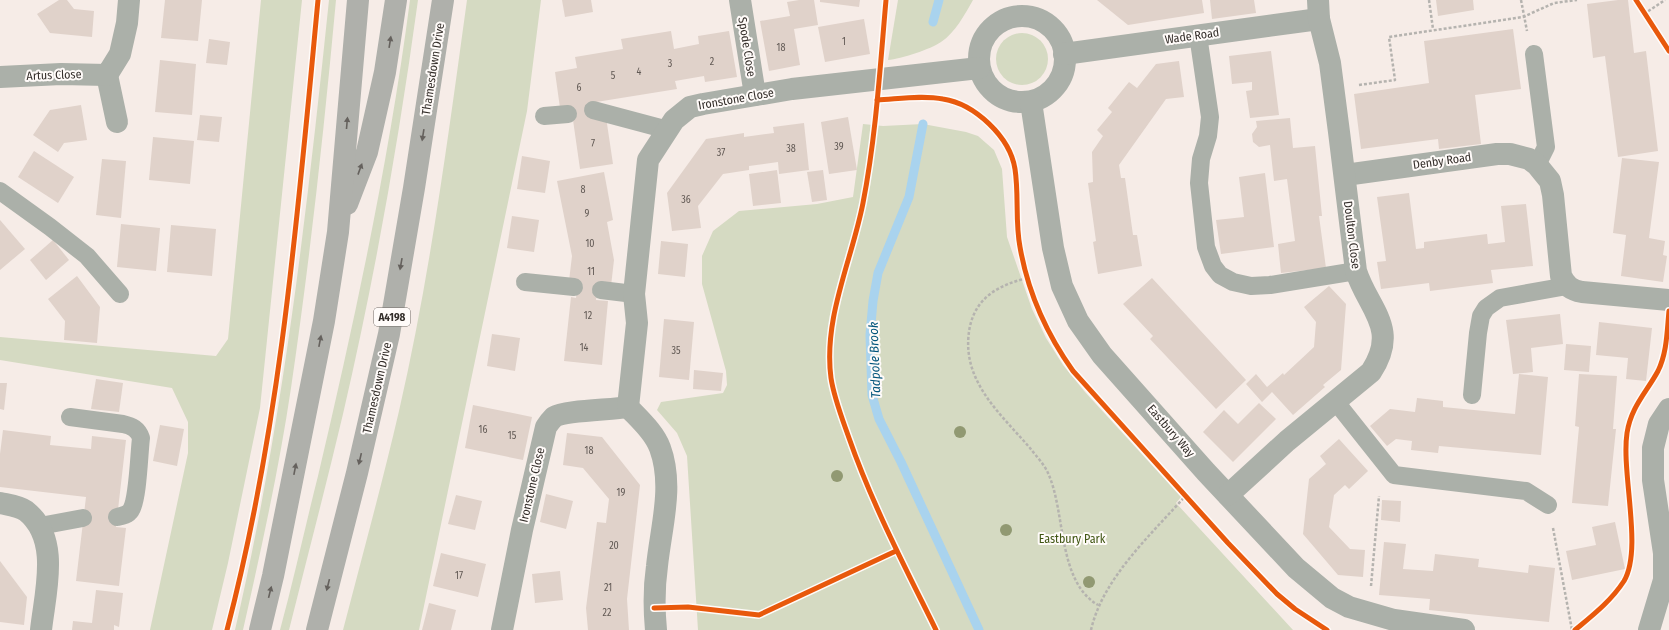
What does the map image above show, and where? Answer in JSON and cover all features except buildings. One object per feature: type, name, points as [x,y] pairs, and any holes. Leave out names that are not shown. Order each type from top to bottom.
[{"type":"main road","points":[[260,630],[275,569],[324,321],[338,232],[358,0]]},
{"type":"main road","points":[[338,232],[367,152],[385,72],[396,0]]},
{"type":"main road","name":"Thamesdown Drive","points":[[317,630],[357,472],[389,334],[414,188],[443,0]]},
{"type":"street","points":[[117,122],[108,75],[120,54],[127,23],[130,0]]},
{"type":"street","name":"Spode Close","points":[[740,0],[755,95]]},
{"type":"street","points":[[1018,8],[1032,17],[1044,22],[1054,30],[1061,41],[1065,65],[1057,84],[1041,99],[1031,102],[1017,103],[1004,99],[992,92],[984,81],[979,68],[978,56],[981,43],[987,33],[996,24],[1007,18],[1018,8]]},
{"type":"street","name":"Wade Road","points":[[1064,54],[1198,35],[1319,9]]},
{"type":"street","name":"Doulton Close","points":[[1228,495],[1302,428],[1336,402],[1371,372],[1377,362],[1382,339],[1380,318],[1360,284],[1356,271],[1330,63],[1319,9]]},
{"type":"street","name":"Ironstone Close","points":[[502,630],[522,530],[546,427],[553,418],[570,412],[591,412],[628,407],[637,323],[634,294],[648,160],[674,120],[690,107],[702,104],[755,95],[979,68]]},
{"type":"street","name":"Artus Close","points":[[0,77],[61,74],[108,75]]},
{"type":"street","name":"Eastbury Way","points":[[1031,102],[1053,248],[1062,286],[1069,304],[1089,339],[1102,356],[1206,472],[1306,577],[1332,598],[1350,607],[1394,620],[1464,630]]},
{"type":"street","name":"Denby Road","points":[[1345,175],[1497,154],[1522,156],[1537,165],[1550,181],[1553,195],[1560,276],[1567,286]]},
{"type":"street","points":[[1567,286],[1573,290],[1582,292],[1669,300]]},
{"type":"street","points":[[628,407],[651,433],[659,447],[665,468],[666,496],[656,568],[654,608],[656,630]]},
{"type":"street","points":[[1649,630],[1664,580],[1664,553],[1653,480],[1652,448],[1659,424],[1669,409]]},
{"type":"street","points":[[0,503],[26,511],[40,526],[45,536],[48,561],[41,630]]},
{"type":"lane","points":[[1198,35],[1210,117],[1208,136],[1201,159],[1199,183],[1206,247],[1213,266],[1220,275],[1233,282],[1251,286],[1270,286],[1356,271]]},
{"type":"lane","points":[[1534,54],[1546,147],[1537,165]]},
{"type":"lane","points":[[593,110],[668,130]]},
{"type":"lane","points":[[544,116],[568,114]]},
{"type":"lane","points":[[0,191],[50,226],[87,256],[120,294]]},
{"type":"lane","points":[[525,282],[574,287]]},
{"type":"lane","points":[[1472,395],[1478,333],[1481,316],[1486,308],[1500,298],[1567,286]]},
{"type":"lane","points":[[601,290],[634,294]]},
{"type":"lane","points":[[1336,402],[1394,475],[1526,491],[1548,505]]},
{"type":"lane","points":[[70,417],[127,425],[139,432],[141,438],[134,500],[131,510],[127,514],[117,518]]},
{"type":"lane","points":[[40,526],[83,518]]},
{"type":"path","points":[[1429,0],[1433,29]]},
{"type":"path","points":[[1521,0],[1523,17],[1534,54]]},
{"type":"path","points":[[1333,89],[1395,80],[1389,37],[1433,29],[1523,17],[1554,3],[1577,0]]},
{"type":"path","points":[[1640,7],[1645,15],[1665,0]]},
{"type":"path","points":[[1025,271],[1028,281],[1009,283],[990,293],[973,314],[969,332],[968,355],[972,373],[981,390],[1048,472],[1055,491],[1074,575],[1084,594],[1098,605]]},
{"type":"path","points":[[1369,613],[1382,461]]},
{"type":"path","points":[[1091,630],[1098,605],[1116,576],[1206,472]]},
{"type":"path","points":[[1181,490],[1190,501]]},
{"type":"path","points":[[1548,505],[1573,630],[1580,625]]},
{"type":"green space","points":[[261,0],[302,0],[260,408],[228,563],[212,630],[150,630],[188,453],[188,422],[172,388],[0,360],[0,337],[216,356],[228,339]]},
{"type":"green space","points":[[329,0],[336,0],[310,243],[291,388],[263,540],[243,630],[235,630],[267,474],[292,316],[312,158]]},
{"type":"green space","points":[[410,0],[418,0],[403,104],[366,311],[337,441],[289,630],[280,630],[318,476],[358,299],[392,120]]},
{"type":"green space","points":[[467,0],[541,0],[527,111],[419,630],[343,630],[386,466],[410,360],[438,207]]},
{"type":"green space","points":[[898,0],[973,0],[951,34],[941,42],[916,53],[888,60]]},
{"type":"green space","points":[[1017,33],[1027,33],[1041,40],[1048,54],[1048,64],[1041,78],[1027,85],[1017,85],[1007,81],[1000,74],[996,64],[996,54],[1000,44],[1007,37]]},
{"type":"green space","name":"Eastbury Park","points":[[863,124],[883,126],[923,124],[966,132],[978,136],[994,150],[1002,169],[1007,237],[1032,309],[1046,338],[1063,365],[1085,392],[1181,497],[1176,503],[1293,630],[698,630],[687,456],[677,433],[657,410],[661,402],[723,393],[727,385],[726,371],[702,284],[702,256],[713,231],[739,211],[817,204],[853,197]]},
{"type":"waterway","name":"Tadpole Brook","points":[[933,22],[939,0]]},
{"type":"waterway","name":"Tadpole Brook","points":[[923,124],[909,197],[878,273],[873,301],[870,335],[872,395],[879,419],[901,462],[979,630]]},
{"type":"cycle path","points":[[227,630],[246,552],[274,396],[295,238],[318,0]]},
{"type":"cycle path","points":[[886,0],[871,153],[863,203],[840,289],[831,333],[831,378],[841,416],[858,463],[890,535],[936,630]]},
{"type":"cycle path","points":[[1636,0],[1669,51]]},
{"type":"cycle path","points":[[877,100],[927,97],[955,102],[979,115],[998,134],[1012,157],[1015,169],[1017,188],[1017,218],[1023,264],[1039,312],[1063,357],[1073,371],[1228,543],[1277,594],[1295,609],[1327,630]]},
{"type":"cycle path","points":[[1575,630],[1613,595],[1624,581],[1629,567],[1632,550],[1632,531],[1626,450],[1627,433],[1635,408],[1661,364],[1666,342],[1669,311]]},
{"type":"cycle path","points":[[654,608],[688,607],[759,615],[896,551]]}]
